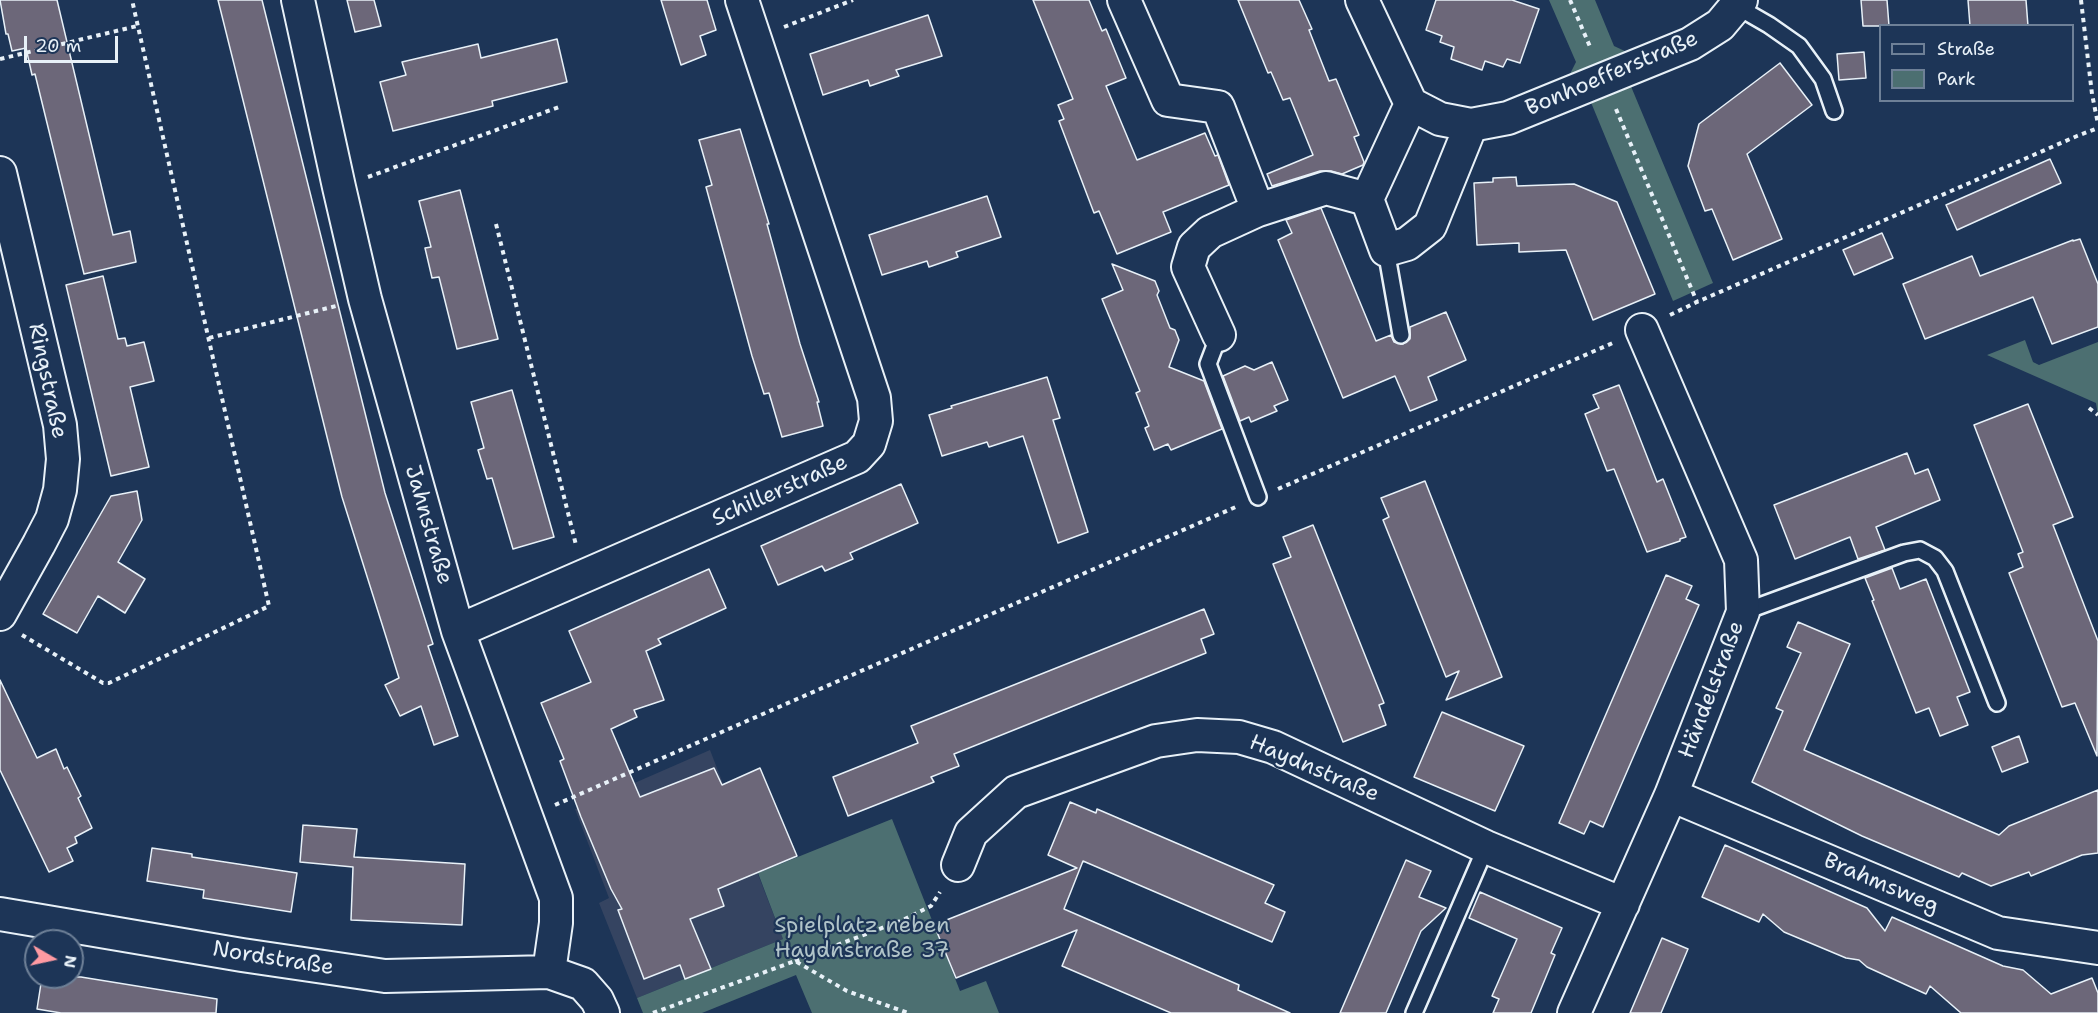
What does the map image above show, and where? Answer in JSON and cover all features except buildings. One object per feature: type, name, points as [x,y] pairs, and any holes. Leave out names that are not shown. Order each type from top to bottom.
[{"type":"street","name":"Jahnstraße","points":[[298,0],[365,299],[458,631],[528,818],[555,898],[556,923],[549,972]]},
{"type":"street","name":"Schillerstraße","points":[[458,631],[857,457],[869,444],[876,422],[874,398],[742,0]]},
{"type":"street","points":[[1124,0],[1168,100],[1218,107],[1258,210]]},
{"type":"street","points":[[1362,0],[1411,104],[1367,198],[1386,250],[1407,244],[1430,226],[1471,125]]},
{"type":"street","name":"Bonhoefferstraße","points":[[1411,104],[1440,119],[1471,125],[1508,118],[1690,44],[1720,25],[1739,3]]},
{"type":"street","name":"Ringstraße","points":[[0,173],[60,426],[63,459],[60,490],[52,519],[39,544],[10,624]]},
{"type":"street","points":[[1219,335],[1188,267],[1194,247],[1210,232],[1258,210],[1326,188],[1367,198]]},
{"type":"street","name":"Händelstraße","points":[[1574,1013],[1671,795],[1743,612],[1741,560],[1642,330]]},
{"type":"street","name":"Haydnstraße","points":[[958,865],[971,833],[1016,792],[1156,741],[1197,735],[1239,737],[1273,747],[1486,847],[1623,904]]},
{"type":"street","name":"Brahmsweg","points":[[1671,795],[1998,933],[2098,948]]},
{"type":"street","name":"Nordstraße","points":[[0,914],[242,955],[385,976],[549,972]]},
{"type":"street","points":[[549,972],[582,984],[597,1000],[603,1013]]},
{"type":"lane","points":[[1739,3],[1798,46],[1823,79],[1834,111]]},
{"type":"lane","points":[[1386,250],[1401,335]]},
{"type":"lane","points":[[1219,335],[1208,364],[1258,498]]},
{"type":"lane","points":[[1743,612],[1904,552],[1920,550],[1935,558],[1945,571],[1996,703]]},
{"type":"lane","points":[[1414,1013],[1486,847]]},
{"type":"path","points":[[10,624],[103,683],[109,683],[269,606],[132,0]]},
{"type":"path","points":[[754,39],[853,0]]},
{"type":"path","points":[[1570,0],[1697,302]]},
{"type":"path","points":[[528,818],[1642,330],[1697,302],[2098,126],[2081,0]]},
{"type":"path","points":[[0,59],[137,26]]},
{"type":"path","points":[[339,187],[559,107]]},
{"type":"path","points":[[496,224],[584,577]]},
{"type":"path","points":[[209,338],[365,299]]},
{"type":"path","points":[[2089,408],[2098,416]]},
{"type":"path","points":[[653,1013],[903,920],[931,906],[958,865]]},
{"type":"path","points":[[795,961],[846,991],[908,1013]]},
{"type":"shaded area","points":[[710,750],[783,939],[637,998],[599,903],[609,898],[575,809]]},
{"type":"green space","points":[[1549,0],[1595,0],[1614,46],[1629,53],[1568,78],[1576,62]]},
{"type":"green space","points":[[1630,84],[1713,283],[1673,301],[1590,100]]},
{"type":"green space","points":[[2025,340],[2033,362],[2039,365],[2098,342],[2098,416],[2096,403],[1987,355]]},
{"type":"green space","name":"Spielplatz neben Haydnstraße 37","points":[[892,819],[960,991],[986,981],[999,1013],[812,1013],[796,975],[702,1013],[643,1013],[637,998],[783,939],[758,873]]}]
